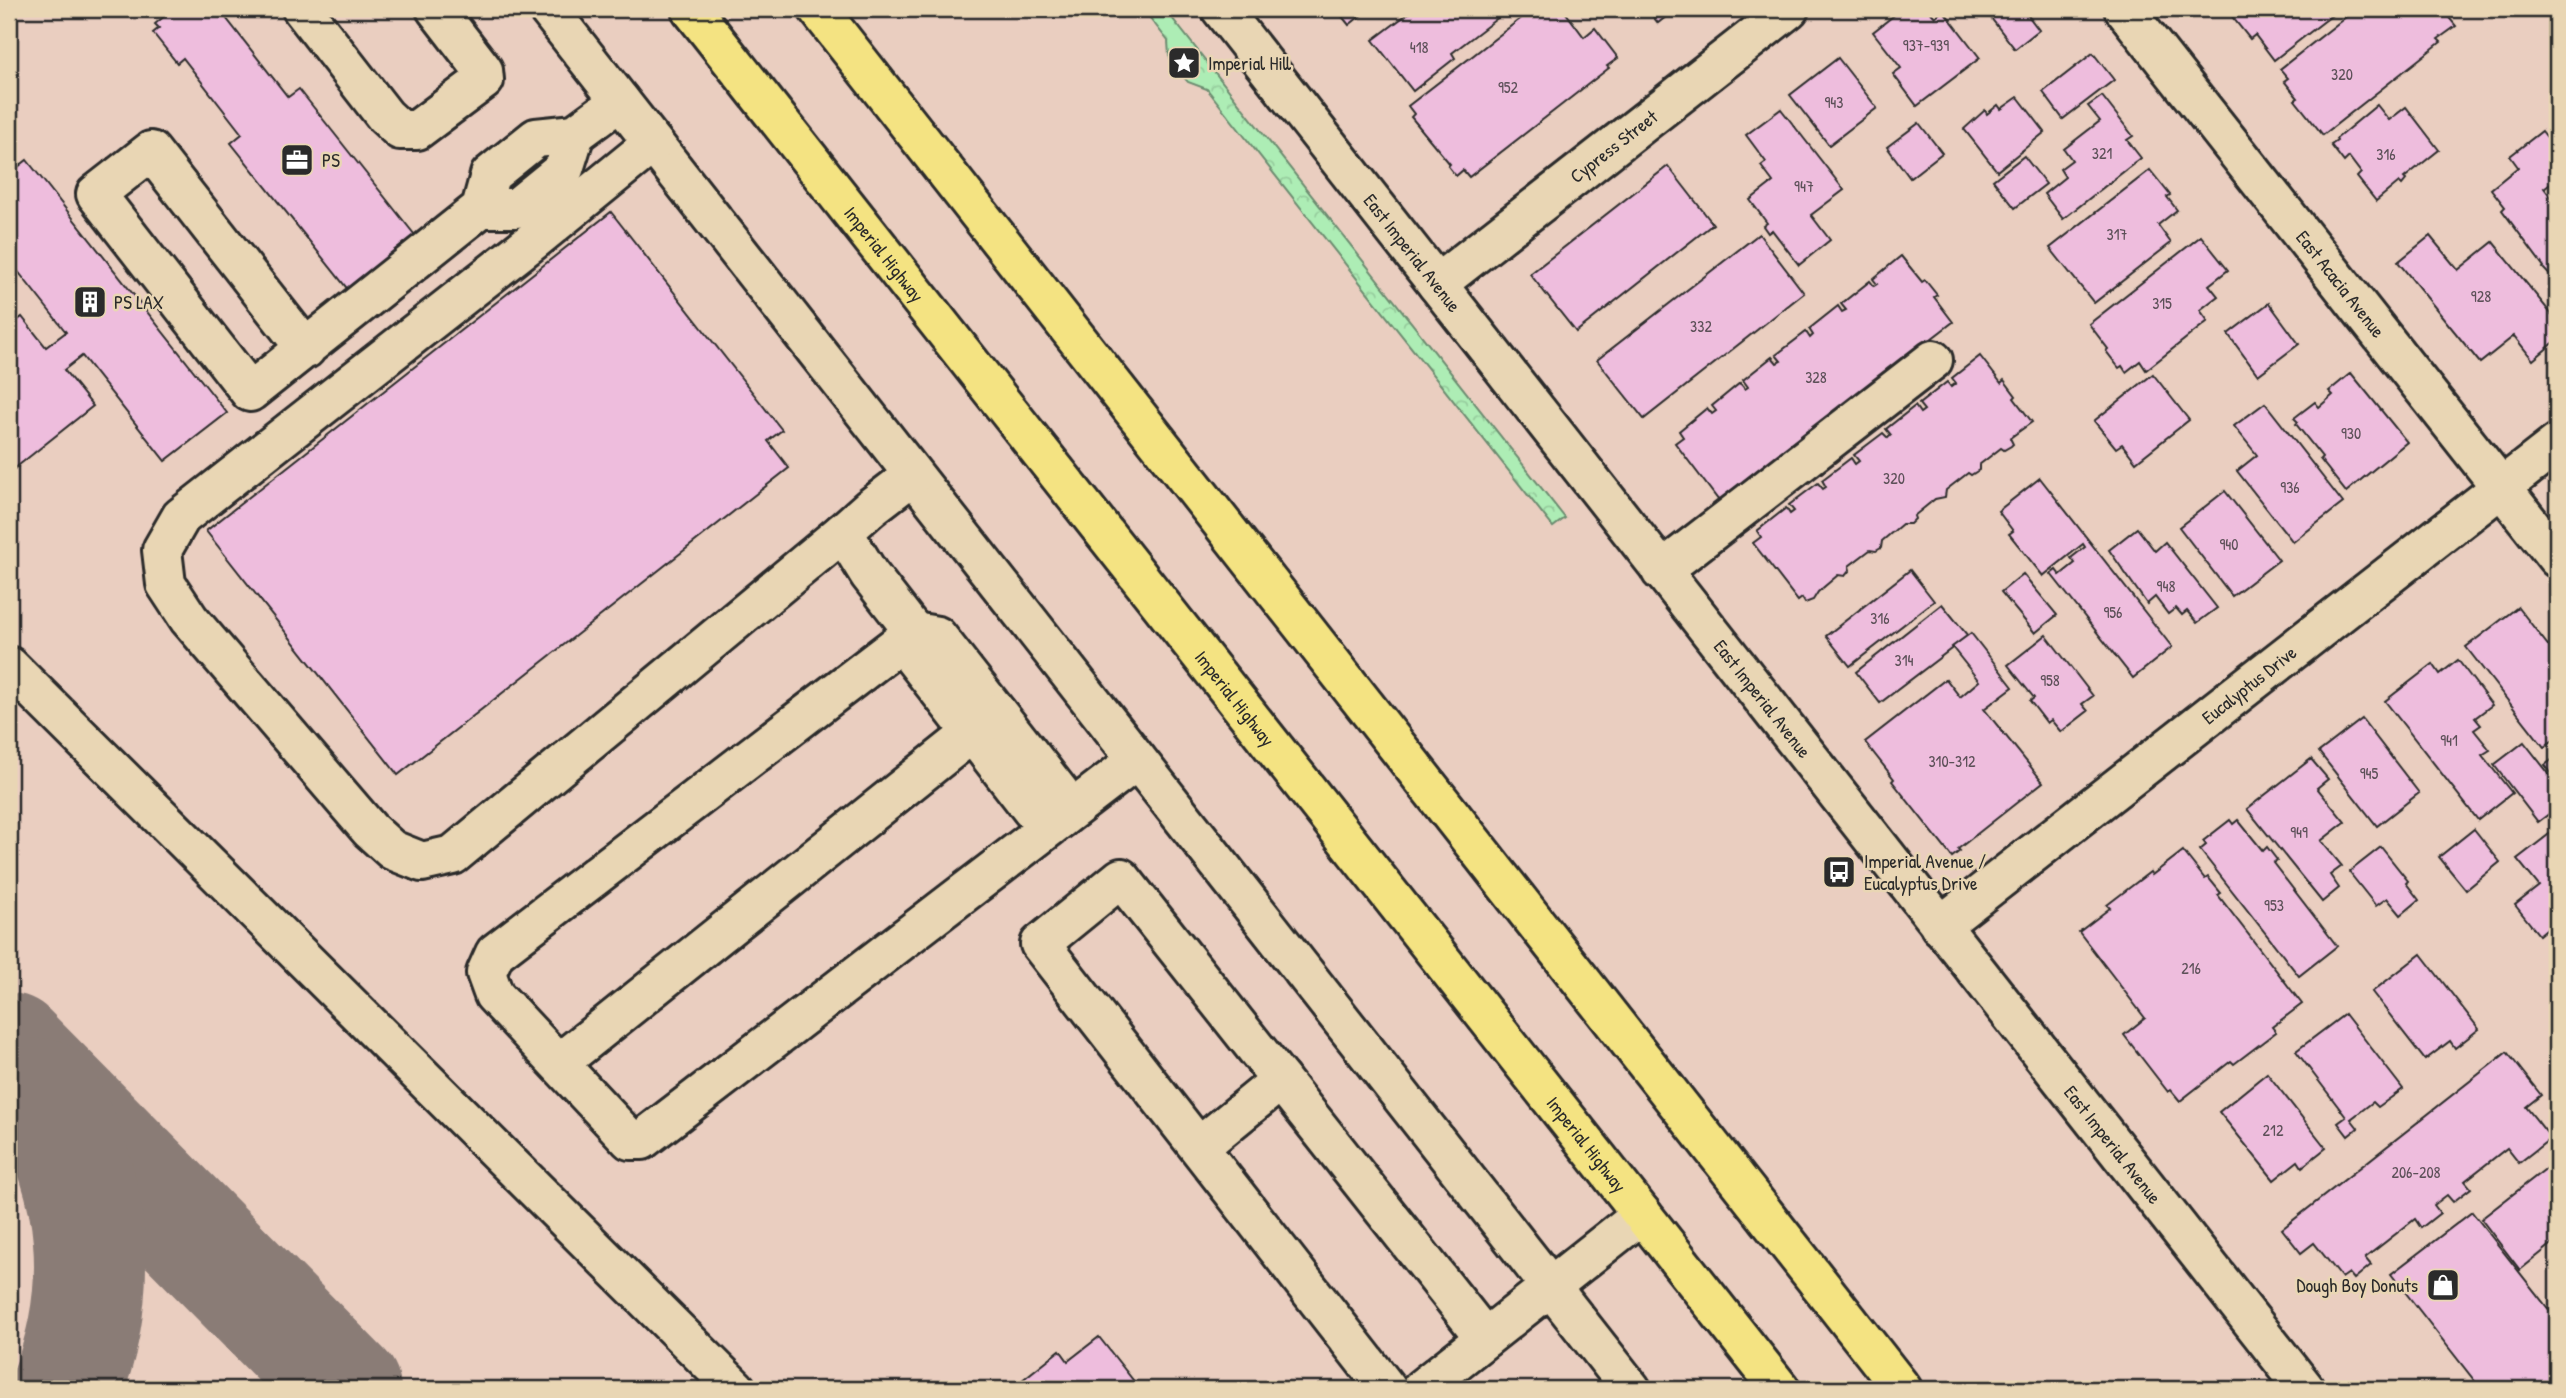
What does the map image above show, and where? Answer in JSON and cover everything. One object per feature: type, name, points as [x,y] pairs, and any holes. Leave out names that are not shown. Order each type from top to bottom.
[{"type":"main road","name":"Imperial Highway","points":[[691,9],[1780,1389]]},
{"type":"main road","points":[[818,9],[1902,1389]]},
{"type":"street","points":[[302,9],[385,117],[400,130],[417,130],[484,80],[483,70],[436,9]]},
{"type":"street","points":[[548,9],[1632,1389]]},
{"type":"street","name":"East Imperial Avenue","points":[[1221,9],[2305,1389]]},
{"type":"street","name":"Cypress Street","points":[[1437,284],[1789,9]]},
{"type":"street","name":"East Acacia Avenue","points":[[2124,9],[2557,558]]},
{"type":"street","points":[[306,349],[151,151],[96,194],[250,392],[306,349],[481,208],[490,174],[536,138],[575,134],[620,101]]},
{"type":"street","points":[[653,143],[534,240],[181,517],[162,550],[166,584],[189,619],[370,830],[392,850],[422,862],[453,855],[913,475]]},
{"type":"street","points":[[1661,571],[1933,360]]},
{"type":"street","name":"Eucalyptus Drive","points":[[1940,926],[2557,444]]},
{"type":"street","points":[[843,532],[869,574],[914,632],[937,636],[985,723],[1060,793],[1060,819]]},
{"type":"street","points":[[914,632],[495,953],[486,973],[494,995],[630,1140],[642,1140],[1137,760]]},
{"type":"street","points":[[9,666],[736,1389]]},
{"type":"street","points":[[559,1063],[985,723]]},
{"type":"street","points":[[1387,1389],[1040,944],[1121,878],[1485,1338]]},
{"type":"street","points":[[1199,1147],[1280,1080]]},
{"type":"street","points":[[1421,1389],[1642,1214]]},
{"type":"green space","points":[[1143,9],[1165,9],[1565,518],[1553,527],[1207,89],[1188,82],[1180,73],[1169,56],[1168,41]]},
{"type":"building","points":[[173,9],[219,9],[288,97],[299,89],[418,239],[350,292],[231,143],[242,134],[183,58],[177,63],[153,33],[159,28],[155,24]]},
{"type":"building","points":[[1336,9],[1369,9],[1349,25]]},
{"type":"building","points":[[1414,9],[1508,10],[1452,53],[1455,58],[1413,91],[1373,40]]},
{"type":"building","points":[[1533,9],[1563,9],[1584,37],[1595,28],[1618,58],[1607,66],[1609,68],[1469,177],[1463,170],[1456,176],[1448,166],[1450,164],[1411,117],[1414,114],[1408,106]]},
{"type":"building","points":[[1647,9],[1676,9],[1658,23]]},
{"type":"building","points":[[1902,9],[1928,9],[1935,17],[1943,10],[1980,58],[1917,106],[1893,74],[1901,68],[1873,32]]},
{"type":"building","points":[[1984,9],[2023,9],[2039,30],[2015,49]]},
{"type":"building","points":[[2226,9],[2340,9],[2274,60],[2255,35],[2250,39]]},
{"type":"building","points":[[2356,9],[2442,9],[2456,26],[2438,39],[2441,42],[2323,135],[2295,100],[2298,98],[2284,81],[2288,78],[2280,69]]},
{"type":"building","points":[[2093,53],[2114,80],[2063,119],[2043,92]]},
{"type":"building","points":[[1838,58],[1877,108],[1829,145],[1790,95]]},
{"type":"building","points":[[2102,96],[2133,136],[2127,140],[2141,158],[2063,219],[2044,194],[2065,177],[2060,169],[2072,160],[2064,149],[2100,121],[2088,106]]},
{"type":"building","points":[[2018,97],[2045,132],[1997,171],[1964,129],[1985,110],[1987,114],[1998,105],[2001,109]]},
{"type":"building","points":[[2377,105],[2389,120],[2406,107],[2439,150],[2404,178],[2406,180],[2402,185],[2399,182],[2376,201],[2357,177],[2361,173],[2349,157],[2344,162],[2331,145]]},
{"type":"building","points":[[1781,109],[1844,190],[1811,215],[1830,240],[1799,265],[1772,230],[1768,233],[1763,226],[1767,223],[1750,200],[1773,182],[1761,166],[1766,162],[1746,135]]},
{"type":"building","points":[[1919,123],[1942,153],[1910,178],[1887,147]]},
{"type":"building","points":[[2542,131],[2557,150],[2557,178],[2544,188],[2557,205],[2557,283],[2543,268],[2502,210],[2505,207],[2491,189],[2518,167],[2510,156]]},
{"type":"building","points":[[2024,156],[2046,184],[2015,208],[1993,180]]},
{"type":"building","name":"PS LAX","points":[[27,160],[227,413],[165,461],[82,356],[64,370],[93,406],[9,473],[9,327],[22,317],[46,347],[66,332],[9,260],[9,174]]},
{"type":"building","points":[[1668,166],[1713,224],[1576,332],[1530,274]]},
{"type":"building","points":[[2150,170],[2170,195],[2167,197],[2177,210],[2158,225],[2171,243],[2094,303],[2050,248]]},
{"type":"building","points":[[611,212],[782,430],[768,441],[789,468],[398,775],[206,531]]},
{"type":"building","points":[[1759,234],[1804,293],[1644,419],[1597,360]]},
{"type":"building","points":[[2201,236],[2228,270],[2209,285],[2218,296],[2200,310],[2208,321],[2146,370],[2140,361],[2126,372],[2122,366],[2119,368],[2089,324]]},
{"type":"building","points":[[2430,236],[2458,270],[2493,242],[2557,321],[2557,340],[2533,360],[2514,336],[2480,363],[2398,262]]},
{"type":"building","points":[[1901,256],[1922,282],[1925,280],[1937,295],[1934,297],[1953,322],[1931,339],[1933,342],[1729,500],[1726,495],[1719,501],[1675,443],[1683,437],[1679,431],[1707,408],[1712,414],[1716,411],[1712,406],[1740,383],[1745,389],[1748,387],[1743,380],[1772,357],[1777,363],[1781,361],[1776,355],[1806,332],[1810,338],[1813,335],[1809,329],[1838,306],[1842,312],[1846,310],[1841,304],[1870,281],[1874,286],[1877,284],[1873,279]]},
{"type":"building","points":[[2269,303],[2299,344],[2258,375],[2228,334]]},
{"type":"building","points":[[1980,356],[2001,383],[2004,380],[2032,422],[2010,438],[2013,444],[2011,446],[2004,450],[2001,448],[1979,465],[1979,470],[1971,475],[1968,473],[1946,490],[1945,497],[1935,499],[1914,516],[1915,519],[1910,524],[1902,524],[1882,541],[1881,548],[1870,550],[1849,566],[1850,570],[1845,576],[1838,575],[1818,592],[1813,600],[1805,603],[1802,598],[1798,601],[1753,543],[1761,537],[1757,531],[1786,508],[1790,514],[1794,511],[1789,505],[1818,483],[1823,489],[1826,487],[1822,480],[1851,458],[1855,464],[1859,461],[1854,455],[1883,433],[1888,438],[1891,435],[1886,429],[1915,406],[1920,413],[1924,410],[1919,404],[1947,382],[1951,387],[1956,383],[1952,378]]},
{"type":"building","points":[[2351,373],[2407,442],[2346,492],[2320,459],[2322,457],[2294,418],[2315,402],[2319,407],[2333,395],[2329,391]]},
{"type":"building","points":[[2153,374],[2189,420],[2136,462],[2122,444],[2116,448],[2094,421]]},
{"type":"building","points":[[2265,403],[2343,503],[2293,542],[2237,471],[2257,455],[2234,426]]},
{"type":"building","points":[[2040,478],[2172,647],[2133,678],[2051,574],[2056,570],[2060,575],[2075,563],[2071,558],[2085,547],[2083,544],[2043,576],[2009,534],[2013,531],[1998,511]]},
{"type":"building","points":[[2225,491],[2279,560],[2232,596],[2179,527]]},
{"type":"building","points":[[2137,528],[2155,551],[2165,542],[2217,608],[2197,623],[2187,611],[2182,615],[2176,608],[2168,614],[2155,597],[2147,604],[2109,550]]},
{"type":"building","points":[[1910,570],[1934,601],[1850,666],[1826,636]]},
{"type":"building","points":[[2023,574],[2057,615],[2035,633],[2001,592]]},
{"type":"building","points":[[1942,604],[1968,636],[1880,703],[1856,672]]},
{"type":"building","points":[[2518,607],[2557,657],[2557,737],[2544,747],[2466,647]]},
{"type":"building","points":[[1971,633],[2013,687],[1984,709],[2043,782],[1958,849],[1960,851],[1952,857],[1865,742],[1946,679],[1960,697],[1979,681],[1952,647]]},
{"type":"building","points":[[2046,635],[2093,696],[2082,704],[2088,711],[2061,732],[2051,720],[2047,723],[2030,701],[2034,698],[2008,665]]},
{"type":"building","points":[[2458,660],[2492,705],[2475,718],[2481,725],[2474,730],[2490,750],[2482,755],[2512,793],[2478,820],[2385,701],[2433,664],[2440,674]]},
{"type":"building","points":[[2362,719],[2419,793],[2377,826],[2319,752]]},
{"type":"building","points":[[2524,742],[2557,784],[2557,808],[2538,822],[2494,765]]},
{"type":"building","points":[[2557,756],[2557,780],[2545,765]]},
{"type":"building","points":[[2311,759],[2328,779],[2317,788],[2345,822],[2321,841],[2342,866],[2330,875],[2339,888],[2322,902],[2247,809]]},
{"type":"building","points":[[2230,820],[2233,824],[2238,820],[2263,851],[2267,847],[2277,860],[2273,863],[2337,946],[2299,976],[2200,850],[2206,845],[2203,841]]},
{"type":"building","points":[[2557,828],[2557,920],[2539,935],[2515,905],[2539,886],[2517,859]]},
{"type":"building","points":[[2474,829],[2500,862],[2466,890],[2439,857]]},
{"type":"building","points":[[2381,847],[2408,881],[2406,883],[2419,900],[2401,915],[2387,898],[2376,906],[2349,872]]},
{"type":"building","points":[[2183,851],[2205,879],[2208,877],[2221,893],[2218,895],[2302,1004],[2272,1027],[2276,1032],[2234,1064],[2231,1061],[2180,1101],[2171,1090],[2168,1092],[2124,1035],[2145,1018],[2079,932],[2110,908],[2107,905]]},
{"type":"building","points":[[2421,954],[2479,1029],[2455,1048],[2450,1041],[2425,1060],[2372,992]]},
{"type":"building","points":[[2345,1014],[2403,1089],[2378,1107],[2373,1102],[2351,1119],[2358,1128],[2348,1136],[2338,1123],[2346,1117],[2296,1051]]},
{"type":"building","points":[[2507,1052],[2541,1095],[2526,1107],[2551,1138],[2519,1163],[2507,1148],[2465,1181],[2471,1188],[2453,1202],[2447,1195],[2434,1205],[2440,1213],[2421,1228],[2415,1219],[2365,1258],[2371,1265],[2354,1279],[2349,1273],[2342,1278],[2314,1243],[2301,1253],[2282,1229]]},
{"type":"building","points":[[2267,1073],[2326,1148],[2302,1167],[2298,1161],[2274,1180],[2219,1112]]},
{"type":"building","points":[[2548,1167],[2557,1179],[2557,1240],[2520,1270],[2481,1219]]},
{"type":"building","points":[[2472,1212],[2557,1320],[2557,1389],[2481,1389],[2391,1274]]},
{"type":"building","points":[[1099,1337],[1140,1389],[1011,1389],[1060,1350],[1068,1361]]},
{"type":"taxiway","points":[[9,1049],[345,1389]]},
{"type":"taxiway","points":[[42,1094],[74,1165],[84,1201],[89,1239],[90,1277],[86,1314],[66,1389]]},
{"type":"place","name":"Imperial Hill","points":[[1184,63]]},
{"type":"place","name":"PS","points":[[297,160]]},
{"type":"place","name":"PS LAX","points":[[90,302]]},
{"type":"place","name":"Imperial Avenue / Eucalyptus Drive","points":[[1839,872]]},
{"type":"place","name":"Dough Boy Donuts","points":[[2443,1285]]}]
